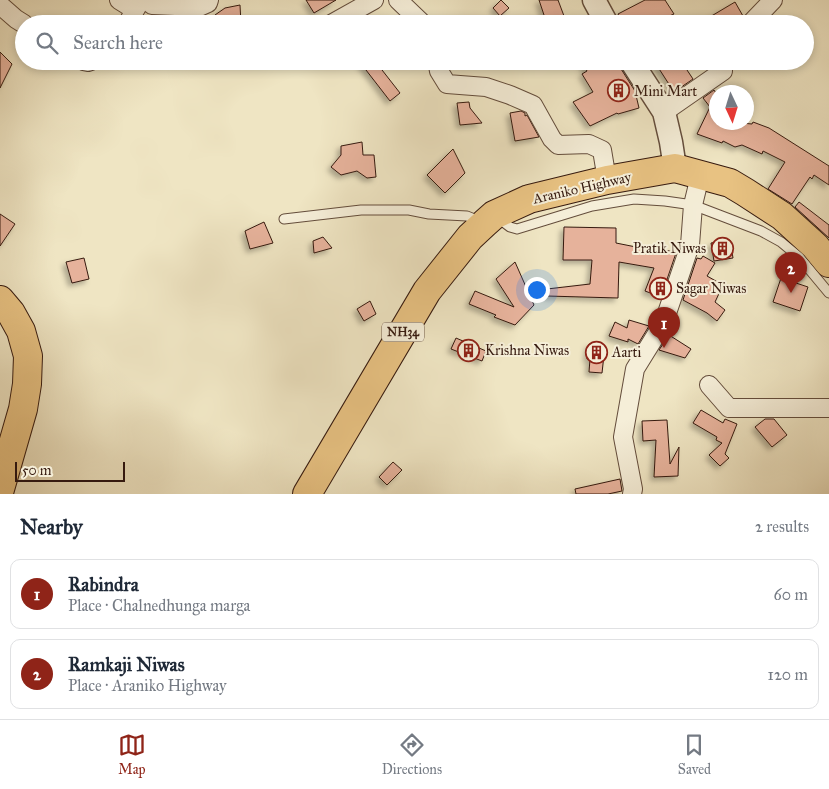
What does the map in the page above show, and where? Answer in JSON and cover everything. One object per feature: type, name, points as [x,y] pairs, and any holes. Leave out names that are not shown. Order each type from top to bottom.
[{"type":"highway","name":"Araniko Highway","points":[[307,494],[427,291],[470,238],[489,219],[529,199],[607,180],[687,172],[730,184],[745,192],[782,216],[815,246],[829,263]]},
{"type":"highway","points":[[0,300],[11,313],[21,332],[28,356],[24,409],[0,489]]},
{"type":"street","points":[[120,0],[137,8],[152,5],[199,7],[208,3],[209,0]]},
{"type":"street","points":[[347,15],[374,0]]},
{"type":"street","points":[[398,0],[414,15]]},
{"type":"street","points":[[594,0],[603,15]]},
{"type":"street","points":[[759,15],[773,0]]},
{"type":"street","points":[[0,5],[15,19]]},
{"type":"street","points":[[439,70],[447,84],[486,87],[533,104],[558,145],[589,144],[602,150],[607,180]]},
{"type":"street","points":[[632,494],[633,489],[623,437],[635,369],[664,322],[690,245],[693,205],[687,172],[671,142],[664,112],[637,70]]},
{"type":"street","points":[[664,112],[723,70]]},
{"type":"street","points":[[709,385],[729,408],[829,408]]},
{"type":"lane","points":[[284,219],[361,210],[409,210],[428,214],[489,219],[517,229],[592,206],[634,199],[664,201],[693,205],[761,231],[781,242],[799,257],[829,293]]},
{"type":"building","points":[[306,0],[336,0],[314,13]]},
{"type":"building","points":[[501,0],[509,8],[499,15],[493,8]]},
{"type":"building","points":[[539,0],[558,0],[564,15],[544,15]]},
{"type":"building","points":[[645,0],[665,0],[674,14],[618,15]]},
{"type":"building","points":[[735,2],[742,15],[713,15]]},
{"type":"building","points":[[240,5],[241,15],[215,15],[225,8]]},
{"type":"building","points":[[0,52],[12,64],[0,88]]},
{"type":"building","points":[[366,70],[382,70],[400,93],[390,101]]},
{"type":"building","points":[[622,70],[635,91],[639,108],[617,113],[590,126],[573,102],[593,92],[582,74],[587,71]]},
{"type":"building","points":[[660,70],[687,70],[693,79],[674,92]]},
{"type":"building","points":[[709,94],[709,106],[703,98]]},
{"type":"building","points":[[469,102],[470,108],[482,123],[460,125],[457,103]]},
{"type":"building","points":[[709,109],[709,130],[754,130],[754,122],[769,128],[829,166],[829,185],[814,175],[812,179],[810,177],[792,204],[768,189],[785,162],[763,151],[762,154],[742,145],[735,147],[723,141],[722,143],[697,134]]},
{"type":"building","points":[[521,111],[525,113],[525,116],[527,115],[539,137],[515,141],[510,113]]},
{"type":"building","points":[[362,142],[363,155],[374,155],[376,177],[367,178],[357,171],[341,175],[331,167],[341,155],[341,146]]},
{"type":"building","points":[[453,149],[465,173],[445,193],[427,175]]},
{"type":"building","points":[[799,202],[829,225],[829,238],[795,207]]},
{"type":"building","points":[[0,214],[15,224],[0,246]]},
{"type":"building","points":[[264,222],[273,243],[250,249],[245,231]]},
{"type":"building","points":[[564,227],[616,228],[616,243],[651,250],[652,246],[676,253],[661,297],[645,291],[654,268],[619,262],[618,298],[547,296],[547,289],[590,284],[592,260],[563,260]]},
{"type":"building","points":[[323,237],[332,248],[314,253],[313,241]]},
{"type":"building","name":"Pratik Niwas","points":[[730,240],[733,258],[714,261],[711,243]]},
{"type":"building","points":[[703,256],[715,263],[707,276],[723,285],[715,302],[725,310],[717,321],[707,313],[683,300],[697,258],[701,259]]},
{"type":"building","points":[[84,258],[89,279],[72,283],[66,262]]},
{"type":"building","points":[[515,262],[534,305],[515,325],[469,304],[475,291],[514,307],[496,279]]},
{"type":"building","points":[[781,278],[808,287],[800,311],[773,302]]},
{"type":"building","points":[[370,301],[376,314],[364,321],[357,309]]},
{"type":"building","points":[[629,320],[649,326],[638,344],[628,339],[628,342],[609,336],[615,322],[627,328]]},
{"type":"building","points":[[669,335],[691,349],[685,358],[659,350]]},
{"type":"building","name":"Krishna Niwas","points":[[456,338],[486,351],[482,361],[451,349]]},
{"type":"building","points":[[589,344],[605,346],[602,373],[589,372],[590,359],[587,359]]},
{"type":"building","points":[[701,410],[723,423],[725,419],[737,424],[725,454],[729,458],[720,466],[709,455],[722,443],[716,440],[717,437],[693,423]]},
{"type":"building","points":[[765,419],[774,419],[787,435],[772,447],[755,427]]},
{"type":"building","points":[[667,420],[670,464],[679,447],[678,476],[654,477],[656,440],[643,441],[642,421]]},
{"type":"building","points":[[393,462],[402,470],[387,485],[379,477]]},
{"type":"building","points":[[620,479],[622,491],[608,494],[576,494],[575,489]]},
{"type":"place","name":"Mini Mart","points":[[618,91]]},
{"type":"place","name":"Pratik Niwas","points":[[722,248]]},
{"type":"place","name":"Sagar Niwas","points":[[660,288]]},
{"type":"place","name":"Ramkaji Niwas","points":[[791,293]]},
{"type":"place","name":"Rabindra","points":[[664,348]]},
{"type":"place","name":"Krishna Niwas","points":[[469,350]]},
{"type":"place","name":"Aarti","points":[[596,352]]}]
